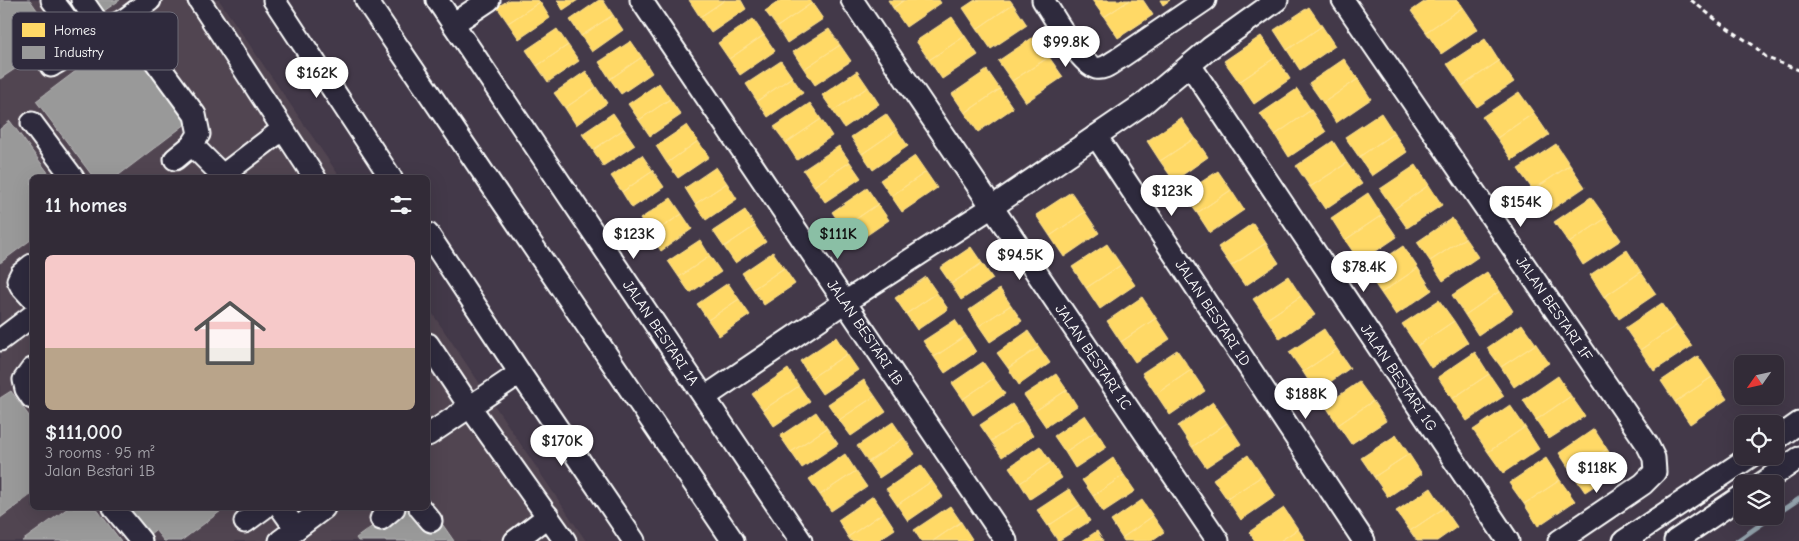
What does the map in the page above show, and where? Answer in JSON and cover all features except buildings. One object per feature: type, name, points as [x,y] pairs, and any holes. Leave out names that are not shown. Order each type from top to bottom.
[{"type":"street","points":[[52,0],[60,12]]},
{"type":"street","points":[[82,0],[90,12]]},
{"type":"street","points":[[134,12],[150,0]]},
{"type":"street","points":[[199,0],[313,175]]},
{"type":"street","points":[[274,0],[389,175]]},
{"type":"street","points":[[366,0],[733,541]]},
{"type":"street","name":"JALAN BESTARI 1A","points":[[437,0],[801,541]]},
{"type":"street","points":[[453,24],[489,0]]},
{"type":"street","name":"JALAN BESTARI 1B","points":[[641,0],[1006,541]]},
{"type":"street","name":"JALAN BESTARI 1C","points":[[852,0],[1218,541]]},
{"type":"street","points":[[1043,0],[1084,61],[1096,68],[1104,67],[1118,59],[1204,0]]},
{"type":"street","points":[[704,397],[845,302],[992,207],[1143,104],[1210,48],[1277,0]]},
{"type":"street","name":"JALAN BESTARI 1F","points":[[1343,0],[1654,458],[1655,472],[1643,484],[1559,541]]},
{"type":"street","name":"JALAN BESTARI 1G","points":[[1190,65],[1508,541]]},
{"type":"street","points":[[162,70],[195,115],[199,134],[192,145],[175,159]]},
{"type":"street","points":[[32,122],[71,175]]},
{"type":"street","points":[[222,175],[283,130]]},
{"type":"street","name":"JALAN BESTARI 1D","points":[[1096,136],[1364,541]]},
{"type":"street","points":[[192,145],[220,175]]},
{"type":"street","points":[[430,237],[634,541]]},
{"type":"street","points":[[30,267],[18,280],[30,296]]},
{"type":"street","points":[[0,340],[30,324]]},
{"type":"street","points":[[430,347],[470,407],[566,541]]},
{"type":"street","points":[[30,372],[24,380],[30,395]]},
{"type":"street","points":[[430,434],[520,373]]},
{"type":"street","points":[[1784,434],[1799,424]]},
{"type":"street","points":[[1774,475],[1799,458]]},
{"type":"street","points":[[1624,541],[1737,465]]},
{"type":"street","points":[[1676,541],[1734,501]]},
{"type":"street","points":[[116,510],[141,541]]},
{"type":"street","points":[[245,522],[261,510]]},
{"type":"street","points":[[282,510],[288,535],[321,510]]},
{"type":"street","points":[[514,541],[548,516]]},
{"type":"path","points":[[1690,0],[1753,45],[1767,58],[1799,70]]},
{"type":"shaded area","points":[[0,0],[219,0],[339,175],[30,175],[30,510],[430,510],[430,310],[586,541],[0,541]]},
{"type":"waterway","points":[[1784,509],[1799,499]]},
{"type":"waterway","points":[[1737,541],[1760,525]]}]
